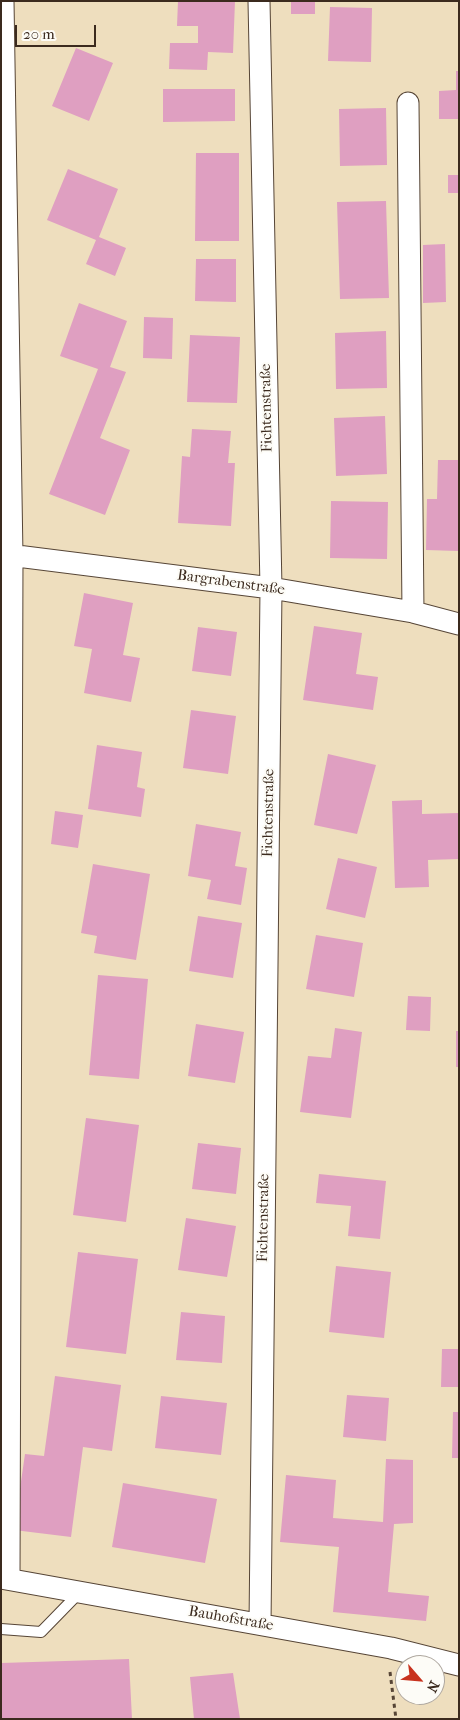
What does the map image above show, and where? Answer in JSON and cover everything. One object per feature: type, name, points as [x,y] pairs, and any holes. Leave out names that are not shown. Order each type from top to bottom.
[{"type":"street","points":[[3,1],[7,555],[5,1579]]},
{"type":"street","name":"Fichtenstraße","points":[[259,1],[271,588],[260,1624]]},
{"type":"street","points":[[408,103],[413,612]]},
{"type":"street","name":"Bargrabenstraße","points":[[7,555],[271,588],[413,612],[459,624]]},
{"type":"street","name":"Bauhofstraße","points":[[5,1579],[391,1648],[459,1665]]},
{"type":"lane","points":[[1,1629],[41,1632],[80,1592]]},
{"type":"path","points":[[391,1648],[390,1678],[396,1719]]},
{"type":"building","points":[[178,1],[235,1],[233,53],[208,52],[207,70],[169,69],[170,43],[198,43],[198,26],[177,26]]},
{"type":"building","points":[[291,1],[315,1],[315,14],[291,14]]},
{"type":"building","points":[[330,7],[372,8],[371,62],[328,61]]},
{"type":"building","points":[[76,48],[113,63],[89,121],[52,106]]},
{"type":"building","points":[[456,71],[459,71],[459,119],[439,119],[439,91],[456,90]]},
{"type":"building","points":[[163,89],[235,89],[235,121],[163,122]]},
{"type":"building","points":[[386,108],[387,165],[340,166],[339,109]]},
{"type":"building","points":[[196,153],[239,153],[239,241],[195,241]]},
{"type":"building","points":[[68,169],[118,189],[99,237],[126,248],[115,276],[86,264],[96,240],[47,220]]},
{"type":"building","points":[[448,175],[459,175],[459,193],[448,193]]},
{"type":"building","points":[[386,201],[389,298],[340,299],[337,202]]},
{"type":"building","points":[[445,244],[446,302],[423,303],[423,245]]},
{"type":"building","points":[[196,259],[236,259],[236,302],[195,301]]},
{"type":"building","points":[[79,303],[127,321],[110,367],[126,372],[100,438],[130,450],[105,515],[49,494],[98,369],[60,356]]},
{"type":"building","points":[[144,317],[173,318],[172,359],[143,358]]},
{"type":"building","points":[[386,331],[387,388],[336,389],[335,333]]},
{"type":"building","points":[[190,335],[240,337],[237,403],[187,402]]},
{"type":"building","points":[[385,416],[387,474],[336,476],[334,418]]},
{"type":"building","points":[[192,429],[231,431],[228,463],[235,463],[231,526],[178,523],[182,456],[190,457]]},
{"type":"building","points":[[438,460],[459,460],[458,551],[426,550],[427,499],[437,499]]},
{"type":"building","points":[[331,501],[388,502],[387,559],[330,558]]},
{"type":"building","points":[[84,593],[133,603],[123,655],[140,658],[131,702],[84,693],[92,649],[74,646]]},
{"type":"building","points":[[314,626],[362,633],[356,674],[378,677],[373,710],[303,700]]},
{"type":"building","points":[[198,627],[237,632],[231,676],[192,671]]},
{"type":"building","points":[[191,710],[236,716],[228,774],[183,768]]},
{"type":"building","points":[[97,745],[142,752],[137,787],[145,789],[141,817],[88,809]]},
{"type":"building","points":[[328,754],[376,765],[357,834],[314,825]]},
{"type":"building","points":[[422,800],[422,814],[459,813],[459,859],[428,860],[429,887],[395,888],[392,801]]},
{"type":"building","points":[[55,811],[83,815],[78,848],[51,844]]},
{"type":"building","points":[[196,824],[241,832],[235,866],[247,868],[241,905],[207,899],[211,880],[188,876]]},
{"type":"building","points":[[338,858],[377,867],[365,918],[326,909]]},
{"type":"building","points":[[93,864],[150,874],[136,960],[94,953],[97,936],[81,933]]},
{"type":"building","points":[[198,916],[242,923],[233,978],[189,971]]},
{"type":"building","points":[[316,935],[363,943],[354,997],[306,989]]},
{"type":"building","points":[[98,975],[148,979],[139,1079],[89,1075]]},
{"type":"building","points":[[408,996],[431,997],[430,1031],[406,1030]]},
{"type":"building","points":[[196,1024],[244,1032],[235,1083],[188,1076]]},
{"type":"building","points":[[335,1028],[362,1032],[351,1118],[300,1112],[308,1056],[331,1058]]},
{"type":"building","points":[[456,1031],[459,1031],[459,1067],[456,1067]]},
{"type":"building","points":[[86,1118],[139,1125],[126,1222],[73,1215]]},
{"type":"building","points":[[198,1143],[241,1148],[236,1194],[192,1189]]},
{"type":"building","points":[[319,1174],[386,1181],[380,1239],[348,1236],[351,1206],[316,1203]]},
{"type":"building","points":[[186,1218],[236,1226],[227,1277],[178,1270]]},
{"type":"building","points":[[78,1252],[138,1259],[126,1354],[66,1347]]},
{"type":"building","points":[[336,1266],[391,1272],[384,1338],[329,1332]]},
{"type":"building","points":[[181,1312],[225,1316],[222,1363],[176,1360]]},
{"type":"building","points":[[442,1349],[459,1349],[459,1387],[441,1387]]},
{"type":"building","points":[[55,1376],[121,1385],[112,1451],[83,1447],[71,1537],[14,1530],[25,1454],[44,1456]]},
{"type":"building","points":[[347,1395],[389,1398],[386,1441],[343,1437]]},
{"type":"building","points":[[161,1396],[227,1403],[221,1455],[155,1448]]},
{"type":"building","points":[[453,1412],[459,1412],[459,1458],[452,1458]]},
{"type":"building","points":[[386,1459],[413,1460],[413,1523],[394,1524],[388,1592],[429,1596],[426,1621],[333,1612],[339,1547],[280,1542],[286,1475],[336,1480],[333,1518],[383,1522]]},
{"type":"building","points":[[123,1483],[217,1499],[205,1563],[112,1547]]},
{"type":"building","points":[[129,1659],[132,1719],[1,1719],[1,1663]]},
{"type":"building","points":[[233,1673],[240,1719],[194,1719],[190,1677]]}]
